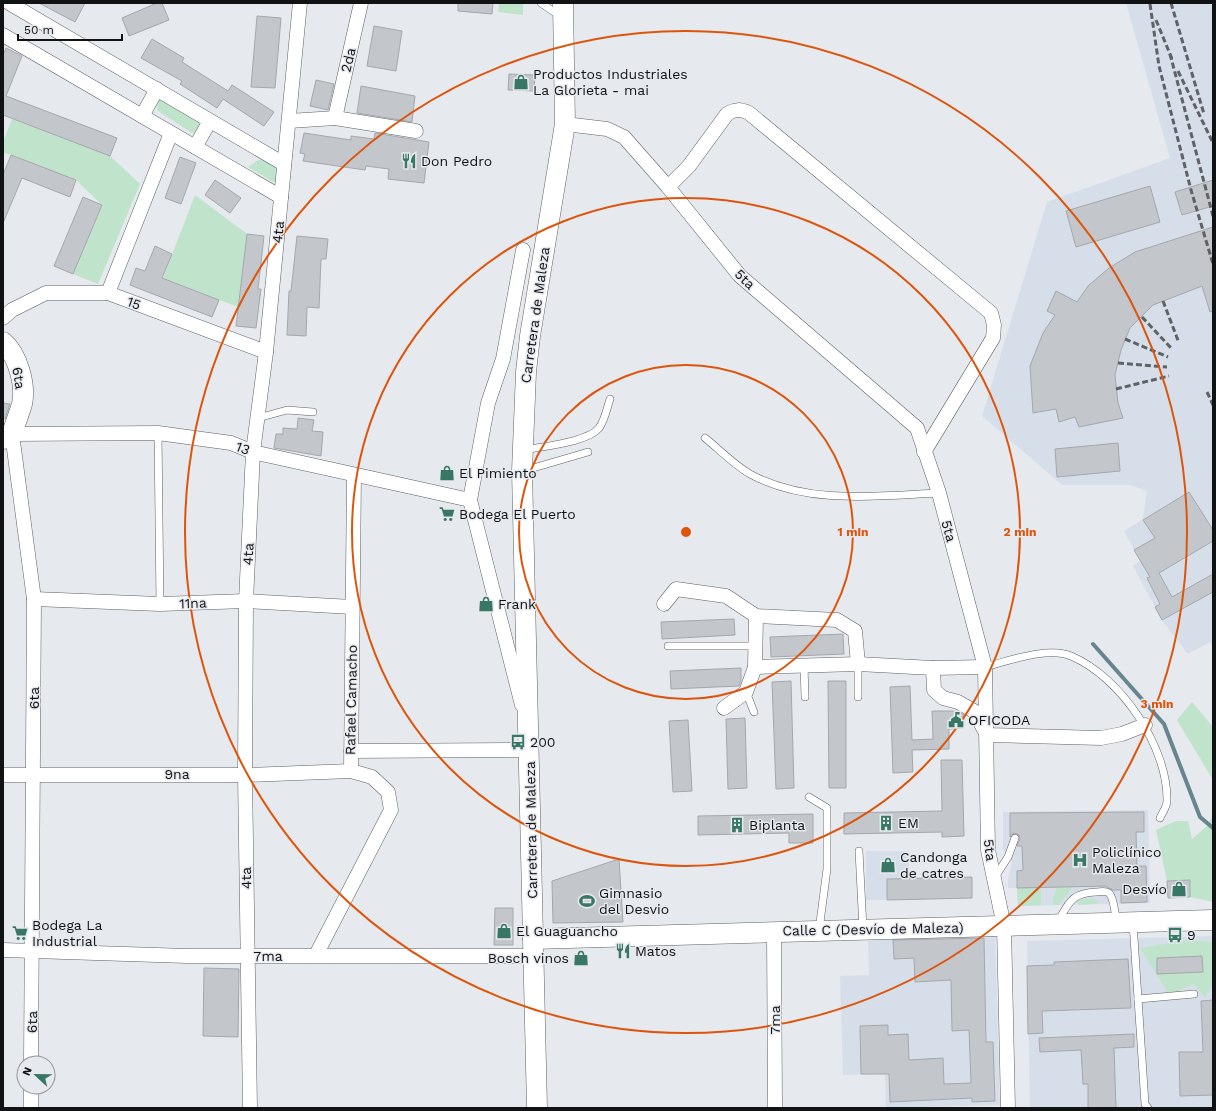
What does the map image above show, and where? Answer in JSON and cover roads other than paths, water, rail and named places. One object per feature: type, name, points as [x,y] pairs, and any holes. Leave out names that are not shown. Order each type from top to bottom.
[{"type":"main road","name":"Carretera de Maleza","points":[[537,1108],[522,471],[526,372],[530,336],[565,124],[563,10]]},
{"type":"main road","name":"6ta","points":[[3,342],[11,349],[20,370],[22,402],[8,436]]},
{"type":"main road","name":"Calle C (Desvío de Maleza)","points":[[533,947],[774,932],[1213,920]]},
{"type":"street","points":[[9,3],[284,164]]},
{"type":"street","name":"4ta","points":[[250,1108],[246,956],[246,601],[254,452],[266,352],[300,3]]},
{"type":"street","name":"2da","points":[[335,118],[361,3]]},
{"type":"street","points":[[3,35],[281,197]]},
{"type":"street","points":[[142,116],[157,89]]},
{"type":"street","points":[[668,187],[689,166],[727,114],[734,110],[745,111],[991,313],[994,325],[993,338],[924,452]]},
{"type":"street","points":[[289,121],[335,118],[416,131]]},
{"type":"street","points":[[195,147],[210,121]]},
{"type":"street","name":"5ta","points":[[565,124],[607,129],[624,137],[668,187],[740,276],[917,428],[939,493],[985,667],[988,850],[995,877],[1004,926],[1008,1108]]},
{"type":"street","points":[[108,294],[171,133]]},
{"type":"street","points":[[351,752],[529,741],[470,500],[488,403],[503,359],[523,250]]},
{"type":"street","name":"15","points":[[3,318],[12,310],[46,294],[108,294],[266,352]]},
{"type":"street","name":"13","points":[[8,436],[158,433],[231,443],[254,452],[470,500]]},
{"type":"street","name":"6ta","points":[[8,436],[34,599],[31,1055]]},
{"type":"street","name":"Rafael Camacho","points":[[316,955],[391,810],[388,792],[372,777],[350,771],[354,474]]},
{"type":"street","points":[[664,604],[676,590],[726,596],[756,616],[837,620],[856,631],[858,664]]},
{"type":"street","name":"11na","points":[[34,599],[160,604],[246,601],[352,607]]},
{"type":"street","points":[[724,708],[746,692],[755,667],[756,616]]},
{"type":"street","points":[[755,667],[858,664],[933,668],[985,667]]},
{"type":"street","points":[[933,668],[934,690],[943,698],[958,702],[974,710],[987,735],[1101,738],[1122,734],[1145,725]]},
{"type":"street","name":"9na","points":[[3,775],[245,775],[350,771]]},
{"type":"street","name":"7ma","points":[[774,932],[775,1108]]},
{"type":"street","name":"7ma","points":[[3,950],[246,956],[533,947]]},
{"type":"street","points":[[31,1095],[31,1108]]},
{"type":"lane","points":[[540,3],[563,10]]},
{"type":"lane","points":[[523,450],[581,438],[592,434],[603,421],[610,398]]},
{"type":"lane","points":[[258,418],[287,410],[313,412]]},
{"type":"lane","points":[[158,433],[160,604]]},
{"type":"lane","points":[[705,438],[749,473],[782,488],[846,497],[939,493]]},
{"type":"lane","points":[[522,471],[588,452]]},
{"type":"lane","points":[[668,646],[756,646]]},
{"type":"lane","points":[[985,667],[1040,654],[1070,655],[1103,676],[1145,725],[1157,753],[1164,779],[1167,803],[1160,818]]},
{"type":"lane","points":[[858,664],[858,697]]},
{"type":"lane","points":[[804,665],[805,697]]},
{"type":"lane","points":[[746,692],[754,712]]},
{"type":"lane","points":[[809,797],[827,808],[827,869],[819,931]]},
{"type":"lane","points":[[995,877],[1008,857],[1015,838]]},
{"type":"lane","points":[[859,851],[863,929]]},
{"type":"lane","points":[[1056,924],[1071,899],[1086,892],[1105,891],[1111,897],[1125,923],[1138,999],[1144,1104],[1148,1108]]},
{"type":"lane","points":[[1138,999],[1194,994]]},
{"type":"waterway","points":[[1093,644],[1164,724],[1200,817],[1213,828]]},
{"type":"railway","points":[[1171,3],[1204,114]]},
{"type":"railway","points":[[1150,4],[1159,66],[1191,190],[1213,264]]},
{"type":"railway","points":[[1156,20],[1172,59]]},
{"type":"railway","points":[[1170,54],[1213,216]]},
{"type":"railway","points":[[1178,71],[1213,143]]},
{"type":"railway","points":[[1163,301],[1179,343]]},
{"type":"railway","points":[[1142,317],[1172,349]]},
{"type":"railway","points":[[1125,339],[1168,357]]},
{"type":"railway","points":[[1118,363],[1167,367]]},
{"type":"railway","points":[[1116,389],[1169,376]]},
{"type":"railway","points":[[1207,392],[1213,405]]},
{"type":"place","name":"Productos Industriales La Glorieta - mai","points":[[521,82]]},
{"type":"place","name":"Don Pedro","points":[[409,161]]},
{"type":"place","name":"El Pimiento","points":[[447,473]]},
{"type":"place","name":"Bodega El Puerto","points":[[447,514]]},
{"type":"place","name":"Frank","points":[[486,604]]},
{"type":"place","name":"OFICODA","points":[[956,720]]},
{"type":"place","name":"200","points":[[518,742]]},
{"type":"place","name":"EM","points":[[886,823]]},
{"type":"place","name":"Biplanta","points":[[737,825]]},
{"type":"place","name":"Policlínico Maleza","points":[[1080,860]]},
{"type":"place","name":"Candonga de catres","points":[[888,865]]},
{"type":"place","name":"Desvío","points":[[1179,889]]},
{"type":"place","name":"Gimnasio del Desvio","points":[[587,901]]},
{"type":"place","name":"El Guaguancho","points":[[504,931]]},
{"type":"place","name":"Bodega La Industrial","points":[[20,933]]},
{"type":"place","name":"9","points":[[1175,935]]},
{"type":"place","name":"Matos","points":[[623,951]]},
{"type":"place","name":"Bosch vinos","points":[[581,958]]}]
